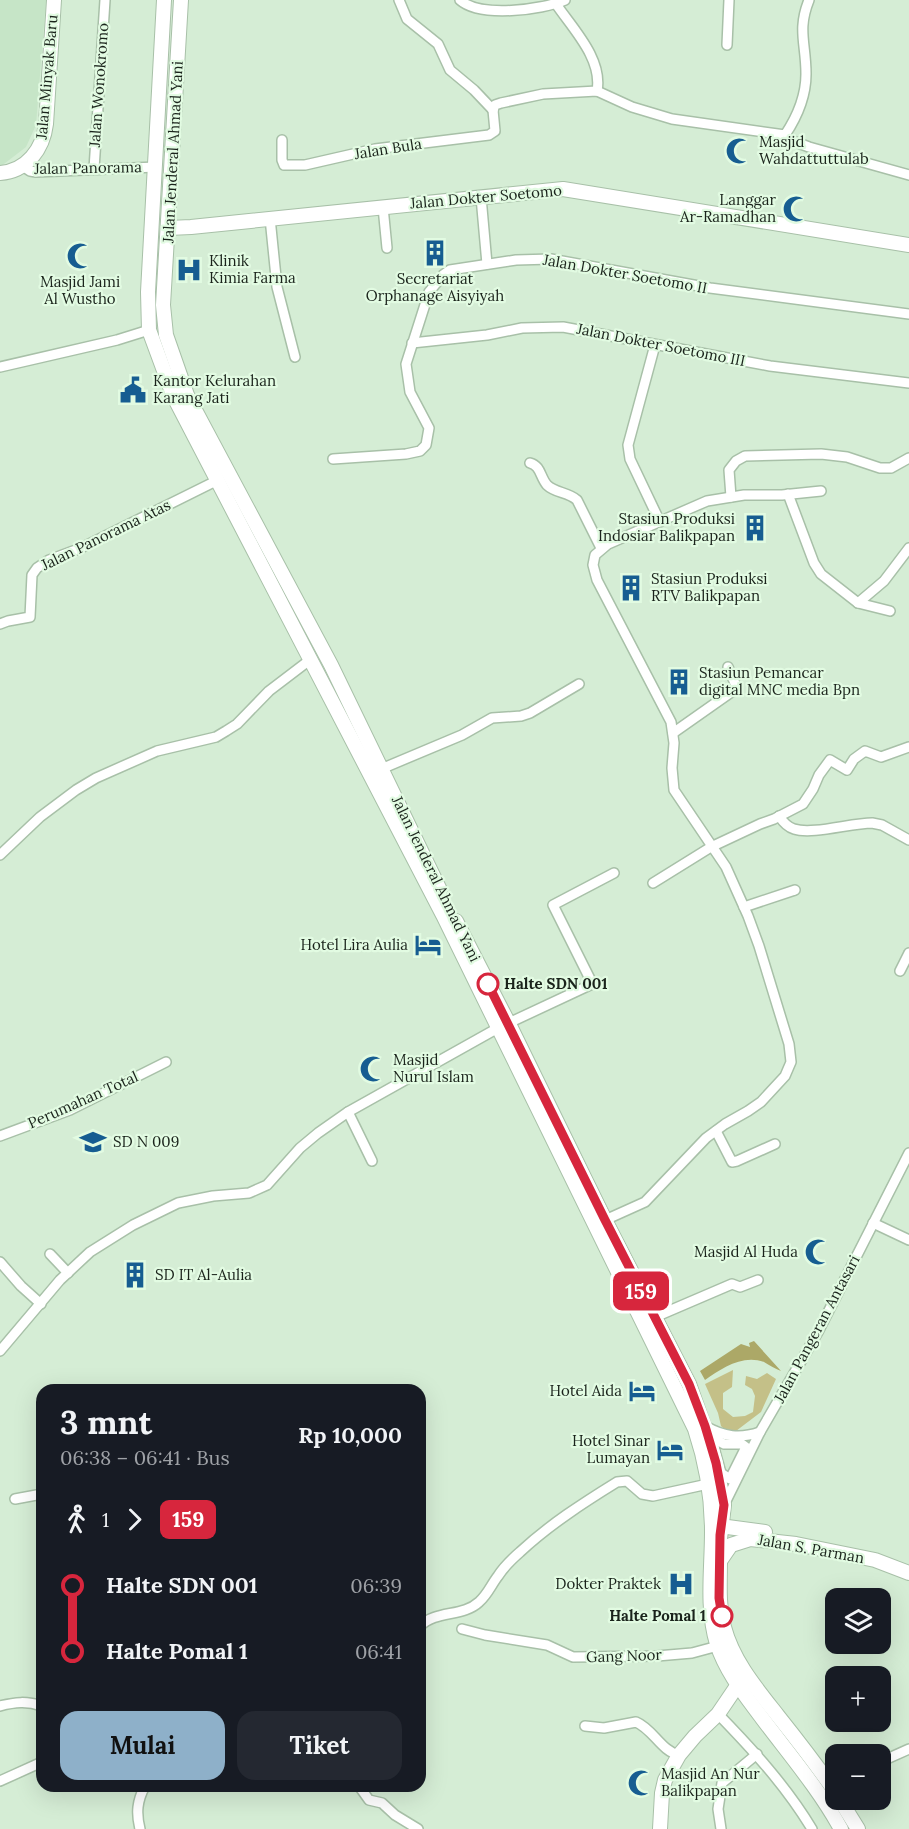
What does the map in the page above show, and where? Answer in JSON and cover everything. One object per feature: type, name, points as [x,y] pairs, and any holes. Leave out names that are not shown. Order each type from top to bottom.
[{"type":"main road","name":"Jalan Minyak Baru","points":[[1,173],[8,173],[34,157],[42,143],[54,0]]},
{"type":"main road","name":"Jalan Jenderal Ahmad Yani","points":[[164,0],[148,292],[149,330],[173,395],[442,915],[503,1026],[689,1384],[716,1463],[724,1505],[720,1526],[719,1598],[729,1644],[755,1687],[825,1777]]},
{"type":"main road","name":"Jalan Jenderal Ahmad Yani","points":[[181,0],[163,305],[166,335],[187,395],[331,665],[445,900],[695,1429],[703,1455],[708,1484],[712,1530],[710,1600],[712,1623],[718,1646],[737,1686],[811,1783],[841,1829]]},
{"type":"main road","name":"Jalan Minyak Baru","points":[[1,173],[37,152]]},
{"type":"main road","name":"Jalan Dokter Soetomo","points":[[169,228],[563,189],[909,244]]},
{"type":"main road","name":"Jalan S. Parman","points":[[720,1526],[878,1552],[909,1564]]},
{"type":"main road","name":"Jalan S. Parman","points":[[720,1561],[731,1545],[750,1539],[796,1544],[875,1560],[909,1573]]},
{"type":"main road","points":[[660,1829],[665,1780],[679,1755],[718,1714],[737,1686]]},
{"type":"main road","points":[[846,1810],[858,1829]]},
{"type":"street","name":"Jalan Wonokromo","points":[[94,169],[105,0]]},
{"type":"street","points":[[399,0],[407,19],[439,47],[450,70],[493,110],[495,105],[501,103],[543,94],[597,91],[632,107],[672,119],[785,135],[790,140],[809,147],[909,175]]},
{"type":"street","points":[[460,0],[470,8],[484,11],[555,2],[596,66],[597,91]]},
{"type":"street","points":[[727,45],[729,0]]},
{"type":"street","points":[[785,135],[797,118],[803,98],[806,77],[805,48],[801,30],[809,0]]},
{"type":"street","name":"Jalan Bula","points":[[282,140],[284,165],[305,165],[375,149],[489,135],[495,131],[493,110]]},
{"type":"street","name":"Jalan Panorama","points":[[21,165],[36,172],[156,167]]},
{"type":"street","points":[[481,197],[487,264]]},
{"type":"street","points":[[383,207],[387,248]]},
{"type":"street","points":[[270,218],[277,287],[295,357]]},
{"type":"street","name":"Jalan Dokter Soetomo II","points":[[333,459],[406,454],[420,451],[426,445],[429,436],[428,423],[410,392],[406,364],[424,304],[435,283],[450,270],[516,260],[551,259],[710,288],[909,314]]},
{"type":"street","name":"Jalan Dokter Soetomo III","points":[[412,343],[487,335],[522,328],[563,327],[770,366],[909,383]]},
{"type":"street","points":[[0,367],[117,340],[149,330]]},
{"type":"street","points":[[655,345],[628,445],[630,459],[660,522]]},
{"type":"street","points":[[731,497],[729,470],[736,461],[745,456],[821,454],[847,457],[880,468],[891,468],[909,458]]},
{"type":"street","points":[[530,463],[537,467],[549,486],[577,500],[601,548]]},
{"type":"street","name":"Jalan Panorama Atas","points":[[0,624],[30,617],[33,574],[37,568],[49,560],[81,548],[216,481]]},
{"type":"street","points":[[605,1220],[645,1202],[699,1145],[716,1131],[761,1102],[785,1076],[791,1062],[789,1044],[761,952],[744,907],[726,867],[674,790],[671,722],[597,580],[593,565],[601,548],[707,501],[731,497],[821,491]]},
{"type":"street","points":[[788,495],[814,563],[821,574],[858,603],[890,611]]},
{"type":"street","points":[[858,603],[884,581],[909,549]]},
{"type":"street","points":[[0,855],[40,817],[96,778],[157,751],[216,737],[226,731],[237,724],[269,692],[310,659]]},
{"type":"street","points":[[673,733],[737,688],[728,667]]},
{"type":"street","points":[[381,769],[462,735],[492,718],[521,716],[530,713],[579,684]]},
{"type":"street","points":[[653,883],[711,847],[802,804],[830,760],[847,770],[854,759],[865,751],[881,757],[909,747]]},
{"type":"street","points":[[780,816],[785,825],[794,830],[810,831],[848,824],[872,823],[882,825],[909,840]]},
{"type":"street","points":[[0,1351],[68,1273],[90,1252],[133,1225],[178,1203],[213,1196],[249,1193],[267,1185],[300,1148],[318,1132],[348,1112],[503,1026],[590,985],[591,981],[553,905],[614,873]]},
{"type":"street","points":[[744,907],[795,890]]},
{"type":"street","points":[[900,971],[909,953]]},
{"type":"street","name":"Perumahan Total","points":[[0,1136],[70,1110],[166,1062]]},
{"type":"street","points":[[348,1112],[372,1161]]},
{"type":"street","points":[[716,1131],[732,1161],[737,1161],[775,1143]]},
{"type":"street","name":"Jalan Pangeran Antasari","points":[[724,1505],[760,1432],[818,1332],[909,1153]]},
{"type":"street","points":[[873,1223],[909,1240]]},
{"type":"street","points":[[50,1254],[68,1273]]},
{"type":"street","points":[[0,1262],[41,1304]]},
{"type":"street","points":[[655,1317],[732,1284],[740,1287],[758,1280]]},
{"type":"street","points":[[705,1426],[731,1437],[748,1436],[760,1432]]},
{"type":"street","points":[[711,1437],[724,1444],[742,1444],[746,1447],[730,1479],[722,1473],[711,1437]]},
{"type":"street","points":[[426,1621],[432,1616],[478,1604],[487,1595],[498,1575],[552,1523],[617,1482],[627,1481],[642,1494],[653,1496],[708,1484]]},
{"type":"street","points":[[15,1499],[36,1495]]},
{"type":"street","name":"Gang Noor","points":[[462,1629],[516,1641],[547,1645],[573,1657],[657,1656],[692,1653],[718,1646]]},
{"type":"street","points":[[0,1706],[15,1702],[36,1704]]},
{"type":"street","points":[[718,1714],[757,1754],[812,1829]]},
{"type":"street","points":[[585,1726],[604,1728],[636,1722],[653,1734],[667,1750],[679,1755]]},
{"type":"street","points":[[891,1757],[909,1749]]},
{"type":"street","points":[[721,1829],[718,1809],[722,1783],[757,1754]]},
{"type":"street","points":[[0,1781],[36,1765]]},
{"type":"street","points":[[140,1829],[137,1811],[142,1792]]},
{"type":"street","points":[[363,1792],[369,1800],[382,1803],[415,1828]]},
{"type":"shaded area","points":[[0,0],[46,0],[36,125],[26,147],[0,167]]},
{"type":"shaded area","points":[[754,1341],[781,1371],[764,1362],[748,1360],[732,1364],[705,1380],[700,1371],[741,1344],[750,1347],[749,1343]]},
{"type":"shaded area","points":[[733,1370],[732,1387],[723,1393],[723,1409],[733,1417],[745,1416],[753,1412],[755,1396],[752,1389],[745,1385],[746,1376],[757,1379],[767,1373],[776,1379],[761,1412],[736,1431],[725,1430],[721,1426],[718,1413],[705,1384]]},
{"type":"bus line","name":"159","points":[[488,984],[689,1384],[705,1426],[716,1463],[724,1505],[720,1526],[719,1598],[722,1616]]},
{"type":"place","name":"Masjid Wahdattuttulab","points":[[739,151]]},
{"type":"place","name":"Langgar Ar-Ramadhan","points":[[796,209]]},
{"type":"place","name":"Secretariat Orphanage Aisyiyah","points":[[435,253]]},
{"type":"place","name":"Masjid Jami Al Wustho","points":[[80,256]]},
{"type":"place","name":"Klinik Kimia Farma","points":[[189,270]]},
{"type":"place","name":"Kantor Kelurahan Karang Jati","points":[[133,390]]},
{"type":"place","name":"Stasiun Produksi Indosiar Balikpapan","points":[[755,528]]},
{"type":"place","name":"Stasiun Produksi RTV Balikpapan","points":[[631,588]]},
{"type":"place","name":"Stasiun Pemancar digital MNC media Bpn","points":[[679,682]]},
{"type":"place","name":"Hotel Lira Aulia","points":[[428,945]]},
{"type":"place","name":"Halte SDN 001","points":[[488,984]]},
{"type":"place","name":"Masjid Nurul Islam","points":[[373,1069]]},
{"type":"place","name":"SD N 009","points":[[93,1142]]},
{"type":"place","name":"Masjid Al Huda","points":[[818,1252]]},
{"type":"place","name":"SD IT Al-Aulia","points":[[135,1275]]},
{"type":"place","name":"Hotel Aida","points":[[642,1391]]},
{"type":"place","name":"Hotel Sinar Lumayan","points":[[670,1450]]},
{"type":"place","name":"Dokter Praktek","points":[[681,1584]]},
{"type":"place","name":"Halte Pomal 1","points":[[722,1616]]},
{"type":"place","name":"Masjid An Nur Balikpapan","points":[[641,1783]]}]
